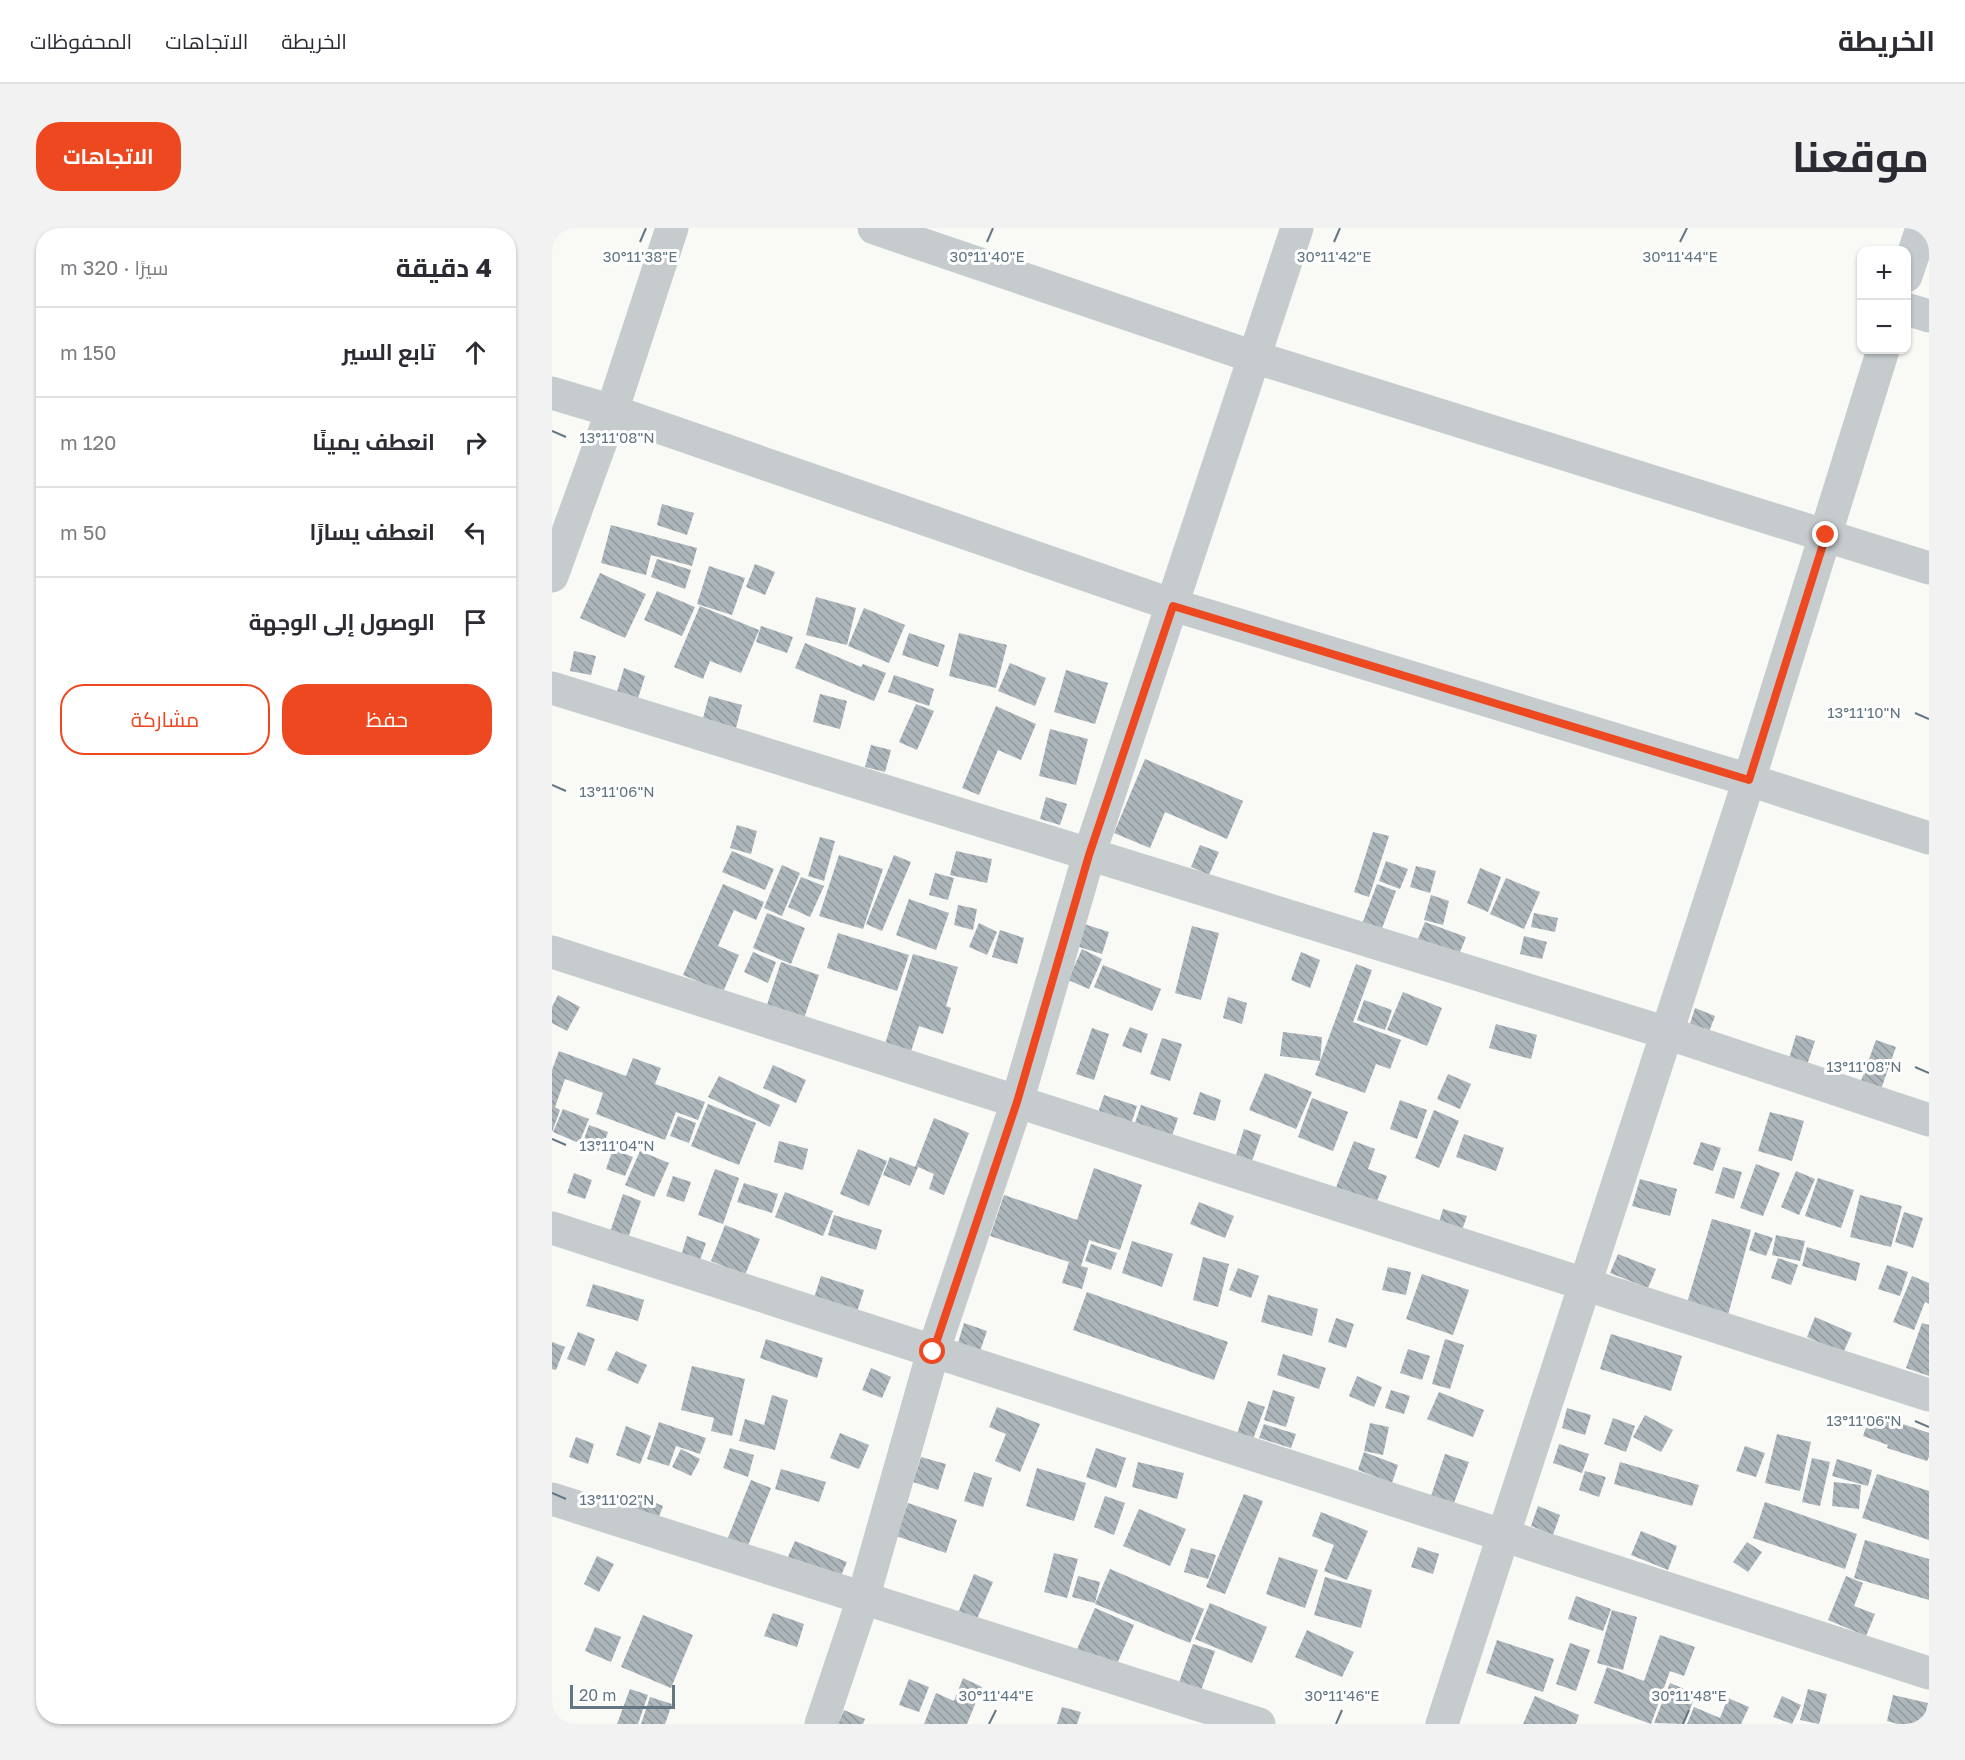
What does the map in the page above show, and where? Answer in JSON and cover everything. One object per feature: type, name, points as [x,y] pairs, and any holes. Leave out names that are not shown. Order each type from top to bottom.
[{"type":"street","points":[[552,576],[612,411],[672,228]]},
{"type":"street","points":[[874,228],[1254,357],[1929,568]]},
{"type":"street","points":[[821,1724],[863,1599],[933,1352],[1017,1102],[1089,855],[1297,228]]},
{"type":"street","points":[[1911,261],[1922,228]]},
{"type":"street","points":[[1911,311],[1929,316]]},
{"type":"street","points":[[1442,1724],[1749,780],[1882,354]]},
{"type":"street","points":[[552,393],[612,411],[1173,606],[1749,780],[1929,838]]},
{"type":"street","points":[[552,688],[1667,1033],[1929,1120]]},
{"type":"street","points":[[552,952],[1929,1395]]},
{"type":"street","points":[[552,1228],[1929,1673]]},
{"type":"street","points":[[552,1499],[1259,1724]]},
{"type":"building","points":[[662,504],[694,513],[687,535],[657,525]]},
{"type":"building","points":[[611,525],[697,548],[692,566],[651,555],[646,575],[601,563]]},
{"type":"building","points":[[657,559],[691,570],[685,589],[651,577]]},
{"type":"building","points":[[755,564],[775,572],[765,595],[746,587]]},
{"type":"building","points":[[709,566],[745,578],[732,615],[697,604]]},
{"type":"building","points":[[600,573],[646,594],[625,638],[580,618]]},
{"type":"building","points":[[657,591],[695,607],[682,636],[644,620]]},
{"type":"building","points":[[816,597],[856,608],[847,645],[806,635]]},
{"type":"building","points":[[700,606],[759,630],[741,673],[710,661],[703,679],[674,667]]},
{"type":"building","points":[[864,608],[905,625],[889,663],[848,646]]},
{"type":"building","points":[[761,626],[793,637],[787,653],[756,642]]},
{"type":"building","points":[[909,633],[945,645],[938,667],[902,655]]},
{"type":"building","points":[[959,633],[1007,645],[996,688],[949,676]]},
{"type":"building","points":[[805,643],[861,667],[863,664],[886,673],[874,701],[795,668]]},
{"type":"building","points":[[574,651],[596,656],[591,675],[570,671]]},
{"type":"building","points":[[1010,663],[1046,678],[1035,706],[998,691]]},
{"type":"building","points":[[624,668],[645,676],[635,708],[614,702]]},
{"type":"building","points":[[1066,670],[1108,683],[1095,724],[1054,712]]},
{"type":"building","points":[[894,675],[934,689],[929,706],[888,692]]},
{"type":"building","points":[[820,694],[847,701],[840,729],[813,722]]},
{"type":"building","points":[[709,696],[742,705],[736,728],[703,718]]},
{"type":"building","points":[[916,704],[934,711],[917,750],[899,742]]},
{"type":"building","points":[[996,706],[1036,724],[1021,760],[998,750],[979,795],[962,788]]},
{"type":"building","points":[[1050,729],[1088,739],[1076,785],[1039,776]]},
{"type":"building","points":[[871,745],[891,750],[885,772],[865,767]]},
{"type":"building","points":[[1145,759],[1243,801],[1227,839],[1165,812],[1150,848],[1114,833]]},
{"type":"building","points":[[1046,797],[1067,804],[1060,825],[1040,819]]},
{"type":"building","points":[[737,825],[757,831],[751,854],[730,848]]},
{"type":"building","points":[[1373,832],[1389,836],[1369,897],[1354,892]]},
{"type":"building","points":[[820,837],[835,841],[824,881],[808,876]]},
{"type":"building","points":[[1200,845],[1219,852],[1209,875],[1191,867]]},
{"type":"building","points":[[732,851],[774,869],[765,890],[722,872]]},
{"type":"building","points":[[956,851],[992,859],[987,883],[950,875]]},
{"type":"building","points":[[839,855],[883,869],[863,929],[819,916]]},
{"type":"building","points":[[894,855],[911,862],[882,931],[866,924]]},
{"type":"building","points":[[1386,861],[1408,869],[1400,889],[1379,881]]},
{"type":"building","points":[[782,865],[800,873],[782,916],[764,908]]},
{"type":"building","points":[[1416,866],[1436,871],[1430,893],[1410,887]]},
{"type":"building","points":[[1480,868],[1501,877],[1488,912],[1467,903]]},
{"type":"building","points":[[935,873],[954,878],[948,900],[929,895]]},
{"type":"building","points":[[801,877],[824,886],[810,917],[788,907]]},
{"type":"building","points":[[1506,878],[1540,892],[1524,929],[1490,914]]},
{"type":"building","points":[[723,884],[764,902],[756,920],[734,910],[718,946],[739,955],[723,992],[683,975]]},
{"type":"building","points":[[1377,884],[1396,891],[1381,931],[1362,924]]},
{"type":"building","points":[[1431,895],[1449,901],[1443,925],[1424,920]]},
{"type":"building","points":[[909,899],[949,913],[936,950],[896,935]]},
{"type":"building","points":[[958,905],[977,909],[973,930],[954,925]]},
{"type":"building","points":[[767,913],[805,928],[791,964],[753,948]]},
{"type":"building","points":[[1534,913],[1558,918],[1555,932],[1531,927]]},
{"type":"building","points":[[1425,922],[1466,937],[1458,957],[1417,941]]},
{"type":"building","points":[[979,923],[997,932],[987,955],[969,947]]},
{"type":"building","points":[[1084,924],[1109,932],[1102,954],[1076,946]]},
{"type":"building","points":[[1192,926],[1219,933],[1201,1000],[1175,993]]},
{"type":"building","points":[[1000,930],[1024,938],[1017,964],[992,957]]},
{"type":"building","points":[[838,933],[909,955],[897,991],[827,968]]},
{"type":"building","points":[[1524,936],[1547,942],[1542,959],[1520,954]]},
{"type":"building","points":[[1082,949],[1102,959],[1089,989],[1068,980]]},
{"type":"building","points":[[753,952],[776,962],[768,983],[744,972]]},
{"type":"building","points":[[1301,952],[1320,960],[1310,988],[1291,980]]},
{"type":"building","points":[[913,954],[958,967],[946,1006],[951,1008],[943,1034],[919,1026],[908,1061],[882,1054]]},
{"type":"building","points":[[781,962],[819,975],[801,1027],[764,1014]]},
{"type":"building","points":[[1356,964],[1372,970],[1353,1022],[1401,1040],[1390,1069],[1376,1064],[1365,1093],[1315,1075]]},
{"type":"building","points":[[1103,965],[1161,989],[1152,1011],[1094,987]]},
{"type":"building","points":[[1403,992],[1442,1008],[1427,1046],[1387,1030]]},
{"type":"building","points":[[558,995],[580,1007],[567,1031],[552,1023],[552,1007]]},
{"type":"building","points":[[1228,997],[1247,1003],[1242,1024],[1223,1018]]},
{"type":"building","points":[[1364,1000],[1392,1010],[1385,1030],[1357,1020]]},
{"type":"building","points":[[1695,1008],[1715,1016],[1707,1037],[1688,1030]]},
{"type":"building","points":[[1496,1024],[1537,1035],[1531,1059],[1489,1048]]},
{"type":"building","points":[[1130,1027],[1148,1034],[1141,1053],[1122,1046]]},
{"type":"building","points":[[1092,1028],[1109,1034],[1094,1080],[1076,1074]]},
{"type":"building","points":[[1283,1032],[1322,1037],[1320,1061],[1280,1056]]},
{"type":"building","points":[[1796,1035],[1815,1041],[1806,1068],[1788,1062]]},
{"type":"building","points":[[1162,1038],[1182,1044],[1170,1081],[1150,1074]]},
{"type":"building","points":[[1876,1040],[1896,1047],[1881,1089],[1861,1081]]},
{"type":"building","points":[[559,1051],[626,1076],[633,1058],[661,1068],[655,1084],[705,1102],[698,1120],[676,1112],[665,1140],[596,1114],[603,1093],[565,1079],[555,1107],[560,1110],[552,1132],[552,1070]]},
{"type":"building","points":[[773,1065],[806,1080],[796,1103],[763,1088]]},
{"type":"building","points":[[1265,1073],[1312,1092],[1296,1129],[1249,1110]]},
{"type":"building","points":[[1448,1074],[1471,1084],[1460,1109],[1437,1099]]},
{"type":"building","points":[[719,1076],[780,1105],[770,1127],[708,1097]]},
{"type":"building","points":[[1200,1092],[1221,1100],[1215,1121],[1193,1114]]},
{"type":"building","points":[[1104,1095],[1137,1106],[1131,1124],[1098,1113]]},
{"type":"building","points":[[1312,1098],[1348,1112],[1333,1151],[1298,1137]]},
{"type":"building","points":[[1400,1100],[1427,1110],[1417,1139],[1390,1129]]},
{"type":"building","points":[[708,1104],[756,1123],[739,1165],[691,1146]]},
{"type":"building","points":[[1141,1105],[1178,1118],[1172,1136],[1135,1123]]},
{"type":"building","points":[[563,1109],[589,1119],[579,1143],[553,1132]]},
{"type":"building","points":[[1434,1110],[1459,1121],[1439,1168],[1415,1158]]},
{"type":"building","points":[[1770,1112],[1804,1121],[1792,1161],[1758,1151]]},
{"type":"building","points":[[678,1116],[696,1123],[689,1143],[670,1136]]},
{"type":"building","points":[[934,1118],[969,1133],[944,1195],[929,1189],[934,1174],[918,1167],[910,1186],[883,1175],[890,1157],[915,1167]]},
{"type":"building","points":[[589,1125],[608,1132],[601,1152],[582,1145]]},
{"type":"building","points":[[1244,1129],[1261,1135],[1251,1164],[1235,1158]]},
{"type":"building","points":[[1464,1134],[1504,1148],[1496,1171],[1456,1157]]},
{"type":"building","points":[[779,1141],[808,1149],[803,1170],[774,1162]]},
{"type":"building","points":[[1354,1141],[1375,1149],[1368,1169],[1387,1176],[1375,1206],[1335,1190]]},
{"type":"building","points":[[1701,1142],[1721,1148],[1713,1171],[1693,1164]]},
{"type":"building","points":[[613,1149],[633,1157],[625,1176],[606,1169]]},
{"type":"building","points":[[858,1149],[887,1161],[869,1206],[840,1194]]},
{"type":"building","points":[[640,1151],[669,1163],[654,1197],[625,1185]]},
{"type":"building","points":[[1756,1164],[1780,1173],[1763,1216],[1740,1208]]},
{"type":"building","points":[[1723,1167],[1742,1172],[1734,1199],[1715,1193]]},
{"type":"building","points":[[1094,1168],[1142,1185],[1120,1250],[1089,1240],[1081,1266],[1088,1268],[1082,1289],[1062,1283],[1069,1262],[990,1236],[1004,1195],[1077,1220]]},
{"type":"building","points":[[715,1169],[739,1178],[723,1224],[698,1215]]},
{"type":"building","points":[[1796,1171],[1815,1179],[1799,1215],[1781,1207]]},
{"type":"building","points":[[574,1173],[592,1180],[585,1199],[567,1193]]},
{"type":"building","points":[[673,1176],[691,1182],[684,1202],[666,1196]]},
{"type":"building","points":[[1818,1178],[1854,1190],[1841,1228],[1805,1216]]},
{"type":"building","points":[[1640,1179],[1677,1189],[1670,1216],[1632,1206]]},
{"type":"building","points":[[744,1183],[778,1194],[772,1213],[737,1202]]},
{"type":"building","points":[[785,1192],[833,1211],[823,1236],[775,1217]]},
{"type":"building","points":[[623,1194],[641,1201],[628,1238],[610,1232]]},
{"type":"building","points":[[1860,1195],[1902,1206],[1891,1247],[1850,1237]]},
{"type":"building","points":[[1199,1202],[1234,1216],[1225,1238],[1190,1224]]},
{"type":"building","points":[[1443,1209],[1467,1216],[1460,1236],[1437,1229]]},
{"type":"building","points":[[1904,1212],[1923,1218],[1913,1248],[1895,1242]]},
{"type":"building","points":[[834,1215],[882,1230],[876,1250],[828,1235]]},
{"type":"building","points":[[1712,1219],[1751,1230],[1728,1315],[1687,1303]]},
{"type":"building","points":[[725,1225],[760,1239],[745,1275],[711,1261]]},
{"type":"building","points":[[1755,1232],[1773,1238],[1766,1256],[1749,1250]]},
{"type":"building","points":[[1776,1235],[1805,1241],[1800,1261],[1772,1255]]},
{"type":"building","points":[[687,1236],[706,1243],[699,1263],[681,1256]]},
{"type":"building","points":[[1132,1241],[1173,1254],[1162,1287],[1122,1273]]},
{"type":"building","points":[[1091,1244],[1117,1253],[1111,1270],[1085,1261]]},
{"type":"building","points":[[1807,1247],[1860,1263],[1856,1281],[1802,1266]]},
{"type":"building","points":[[1618,1254],[1656,1269],[1648,1288],[1610,1273]]},
{"type":"building","points":[[1203,1257],[1229,1264],[1218,1307],[1193,1300]]},
{"type":"building","points":[[1778,1258],[1798,1265],[1791,1285],[1771,1278]]},
{"type":"building","points":[[1887,1265],[1908,1272],[1900,1296],[1878,1289]]},
{"type":"building","points":[[1388,1267],[1411,1272],[1406,1295],[1382,1290]]},
{"type":"building","points":[[1238,1268],[1259,1276],[1251,1298],[1229,1290]]},
{"type":"building","points":[[1422,1274],[1469,1290],[1453,1335],[1406,1319]]},
{"type":"building","points":[[821,1276],[864,1290],[857,1312],[814,1298]]},
{"type":"building","points":[[1912,1276],[1929,1283],[1929,1304],[1925,1302],[1914,1330],[1893,1322]]},
{"type":"building","points":[[593,1284],[644,1300],[638,1321],[586,1306]]},
{"type":"building","points":[[1087,1292],[1228,1342],[1214,1380],[1073,1330]]},
{"type":"building","points":[[1268,1295],[1318,1309],[1312,1336],[1261,1322]]},
{"type":"building","points":[[1815,1317],[1852,1333],[1843,1353],[1807,1337]]},
{"type":"building","points":[[1336,1318],[1354,1324],[1346,1348],[1328,1342]]},
{"type":"building","points":[[964,1323],[987,1331],[977,1360],[955,1353]]},
{"type":"building","points":[[1922,1323],[1929,1325],[1929,1376],[1906,1368]]},
{"type":"building","points":[[578,1332],[595,1339],[585,1366],[567,1359]]},
{"type":"building","points":[[1611,1334],[1682,1356],[1671,1391],[1600,1369]]},
{"type":"building","points":[[766,1339],[823,1358],[817,1378],[760,1358]]},
{"type":"building","points":[[1445,1339],[1464,1345],[1450,1389],[1432,1384]]},
{"type":"building","points":[[552,1342],[565,1347],[556,1370],[552,1369]]},
{"type":"building","points":[[1408,1349],[1430,1356],[1422,1380],[1400,1373]]},
{"type":"building","points":[[616,1351],[647,1365],[638,1384],[607,1370]]},
{"type":"building","points":[[1283,1354],[1326,1368],[1319,1389],[1277,1375]]},
{"type":"building","points":[[692,1366],[745,1379],[732,1436],[711,1431],[714,1418],[681,1410]]},
{"type":"building","points":[[871,1368],[891,1377],[882,1398],[862,1390]]},
{"type":"building","points":[[1357,1376],[1382,1387],[1374,1407],[1349,1396]]},
{"type":"building","points":[[1273,1390],[1295,1397],[1286,1427],[1264,1420]]},
{"type":"building","points":[[1391,1390],[1410,1396],[1404,1414],[1385,1408]]},
{"type":"building","points":[[1439,1392],[1484,1410],[1473,1437],[1427,1419]]},
{"type":"building","points":[[772,1395],[788,1400],[775,1450],[739,1441],[745,1419],[764,1425]]},
{"type":"building","points":[[1248,1401],[1265,1407],[1253,1439],[1237,1434]]},
{"type":"building","points":[[997,1407],[1040,1424],[1020,1472],[995,1461],[1006,1434],[989,1427]]},
{"type":"building","points":[[1567,1408],[1591,1415],[1585,1435],[1562,1428]]},
{"type":"building","points":[[1871,1413],[1929,1433],[1927,1461],[1887,1448],[1888,1445],[1863,1436]]},
{"type":"building","points":[[1645,1415],[1673,1430],[1661,1452],[1633,1437]]},
{"type":"building","points":[[1613,1418],[1635,1426],[1626,1452],[1604,1444]]},
{"type":"building","points":[[659,1422],[706,1438],[700,1454],[676,1446],[669,1466],[647,1459]]},
{"type":"building","points":[[1370,1423],[1389,1427],[1383,1455],[1364,1451]]},
{"type":"building","points":[[1264,1424],[1296,1434],[1291,1448],[1259,1438]]},
{"type":"building","points":[[626,1426],[651,1436],[640,1464],[616,1455]]},
{"type":"building","points":[[840,1433],[869,1445],[859,1469],[830,1458]]},
{"type":"building","points":[[1777,1434],[1811,1442],[1800,1491],[1765,1483]]},
{"type":"building","points":[[576,1437],[594,1444],[588,1464],[569,1457]]},
{"type":"building","points":[[1559,1444],[1589,1454],[1582,1473],[1553,1463]]},
{"type":"building","points":[[1745,1446],[1765,1453],[1756,1477],[1736,1471]]},
{"type":"building","points":[[730,1448],[754,1455],[748,1477],[723,1468]]},
{"type":"building","points":[[1096,1448],[1126,1458],[1116,1488],[1086,1477]]},
{"type":"building","points":[[681,1449],[700,1459],[691,1476],[672,1467]]},
{"type":"building","points":[[1364,1452],[1398,1465],[1392,1483],[1358,1470]]},
{"type":"building","points":[[1445,1454],[1469,1462],[1454,1503],[1431,1496]]},
{"type":"building","points":[[921,1457],[946,1464],[938,1490],[913,1482]]},
{"type":"building","points":[[1812,1458],[1830,1462],[1820,1506],[1802,1502]]},
{"type":"building","points":[[1837,1459],[1872,1470],[1868,1486],[1832,1476]]},
{"type":"building","points":[[1138,1462],[1184,1473],[1177,1499],[1132,1487]]},
{"type":"building","points":[[1620,1462],[1699,1485],[1692,1506],[1614,1484]]},
{"type":"building","points":[[1037,1468],[1086,1483],[1074,1521],[1026,1506]]},
{"type":"building","points":[[781,1469],[826,1482],[819,1502],[775,1489]]},
{"type":"building","points":[[1585,1471],[1606,1477],[1599,1497],[1579,1490]]},
{"type":"building","points":[[974,1472],[992,1478],[983,1507],[964,1501]]},
{"type":"building","points":[[1877,1474],[1929,1491],[1929,1540],[1862,1518]]},
{"type":"building","points":[[751,1480],[771,1488],[747,1548],[727,1540]]},
{"type":"building","points":[[1834,1482],[1861,1485],[1859,1509],[1832,1506]]},
{"type":"building","points":[[1244,1494],[1263,1501],[1225,1594],[1206,1587]]},
{"type":"building","points":[[636,1495],[663,1506],[656,1524],[629,1513]]},
{"type":"building","points":[[1105,1496],[1125,1503],[1114,1535],[1094,1527]]},
{"type":"building","points":[[1765,1502],[1857,1534],[1845,1569],[1753,1538]]},
{"type":"building","points":[[908,1503],[957,1520],[946,1553],[896,1536]]},
{"type":"building","points":[[1538,1506],[1560,1515],[1553,1535],[1531,1526]]},
{"type":"building","points":[[1139,1509],[1186,1529],[1170,1566],[1123,1546]]},
{"type":"building","points":[[1321,1512],[1368,1531],[1347,1580],[1324,1571],[1334,1545],[1312,1536]]},
{"type":"building","points":[[1641,1531],[1677,1546],[1668,1570],[1631,1555]]},
{"type":"building","points":[[1865,1540],[1929,1559],[1929,1600],[1854,1578]]},
{"type":"building","points":[[795,1541],[847,1562],[839,1580],[787,1559]]},
{"type":"building","points":[[1747,1542],[1762,1552],[1748,1572],[1733,1562]]},
{"type":"building","points":[[1418,1547],[1439,1554],[1433,1574],[1411,1567]]},
{"type":"building","points":[[1191,1548],[1216,1555],[1208,1579],[1184,1572]]},
{"type":"building","points":[[1054,1553],[1078,1559],[1067,1598],[1044,1592]]},
{"type":"building","points":[[597,1556],[614,1564],[599,1592],[584,1584]]},
{"type":"building","points":[[1279,1557],[1318,1570],[1305,1608],[1266,1594]]},
{"type":"building","points":[[1110,1569],[1204,1609],[1190,1643],[1095,1604]]},
{"type":"building","points":[[974,1574],[993,1582],[974,1626],[956,1618]]},
{"type":"building","points":[[1078,1576],[1100,1582],[1095,1603],[1072,1597]]},
{"type":"building","points":[[1846,1576],[1863,1583],[1854,1606],[1875,1614],[1866,1636],[1828,1620]]},
{"type":"building","points":[[1325,1577],[1372,1590],[1361,1628],[1314,1615]]},
{"type":"building","points":[[1576,1596],[1611,1609],[1603,1631],[1568,1619]]},
{"type":"building","points":[[1210,1603],[1267,1627],[1252,1663],[1195,1639]]},
{"type":"building","points":[[1095,1608],[1134,1625],[1113,1673],[1074,1656]]},
{"type":"building","points":[[1612,1610],[1637,1617],[1623,1670],[1597,1663]]},
{"type":"building","points":[[773,1613],[804,1624],[797,1647],[764,1636]]},
{"type":"building","points":[[643,1615],[693,1635],[671,1688],[621,1667]]},
{"type":"building","points":[[595,1627],[621,1637],[611,1662],[585,1651]]},
{"type":"building","points":[[1307,1630],[1354,1652],[1342,1677],[1295,1657]]},
{"type":"building","points":[[1660,1635],[1695,1647],[1684,1676],[1670,1671],[1651,1724],[1594,1703],[1607,1667],[1644,1681]]},
{"type":"building","points":[[1497,1640],[1554,1659],[1543,1692],[1486,1673]]},
{"type":"building","points":[[1570,1643],[1590,1650],[1576,1691],[1556,1684]]},
{"type":"building","points":[[1193,1644],[1215,1651],[1199,1696],[1177,1688]]},
{"type":"building","points":[[963,1678],[982,1687],[967,1724],[924,1724],[936,1693],[954,1701]]},
{"type":"building","points":[[909,1679],[929,1687],[919,1712],[899,1705]]},
{"type":"building","points":[[1670,1683],[1696,1694],[1684,1724],[1654,1723]]},
{"type":"building","points":[[630,1689],[648,1695],[638,1724],[617,1724]]},
{"type":"building","points":[[1808,1689],[1827,1694],[1819,1724],[1800,1720]]},
{"type":"building","points":[[1893,1695],[1928,1703],[1923,1724],[1898,1724],[1887,1721]]},
{"type":"building","points":[[1535,1696],[1579,1715],[1576,1724],[1523,1724]]},
{"type":"building","points":[[1782,1696],[1801,1705],[1792,1724],[1773,1717]]},
{"type":"building","points":[[650,1697],[672,1704],[665,1724],[641,1724]]},
{"type":"building","points":[[1728,1698],[1749,1707],[1741,1724],[1687,1724],[1694,1707],[1720,1718]]},
{"type":"building","points":[[1062,1707],[1081,1712],[1077,1724],[1057,1724]]},
{"type":"building","points":[[844,1710],[865,1719],[863,1724],[838,1724]]},
{"type":"route","points":[[933,1352],[1017,1102],[1089,855],[1173,606],[1749,780],[1826,535]]}]
